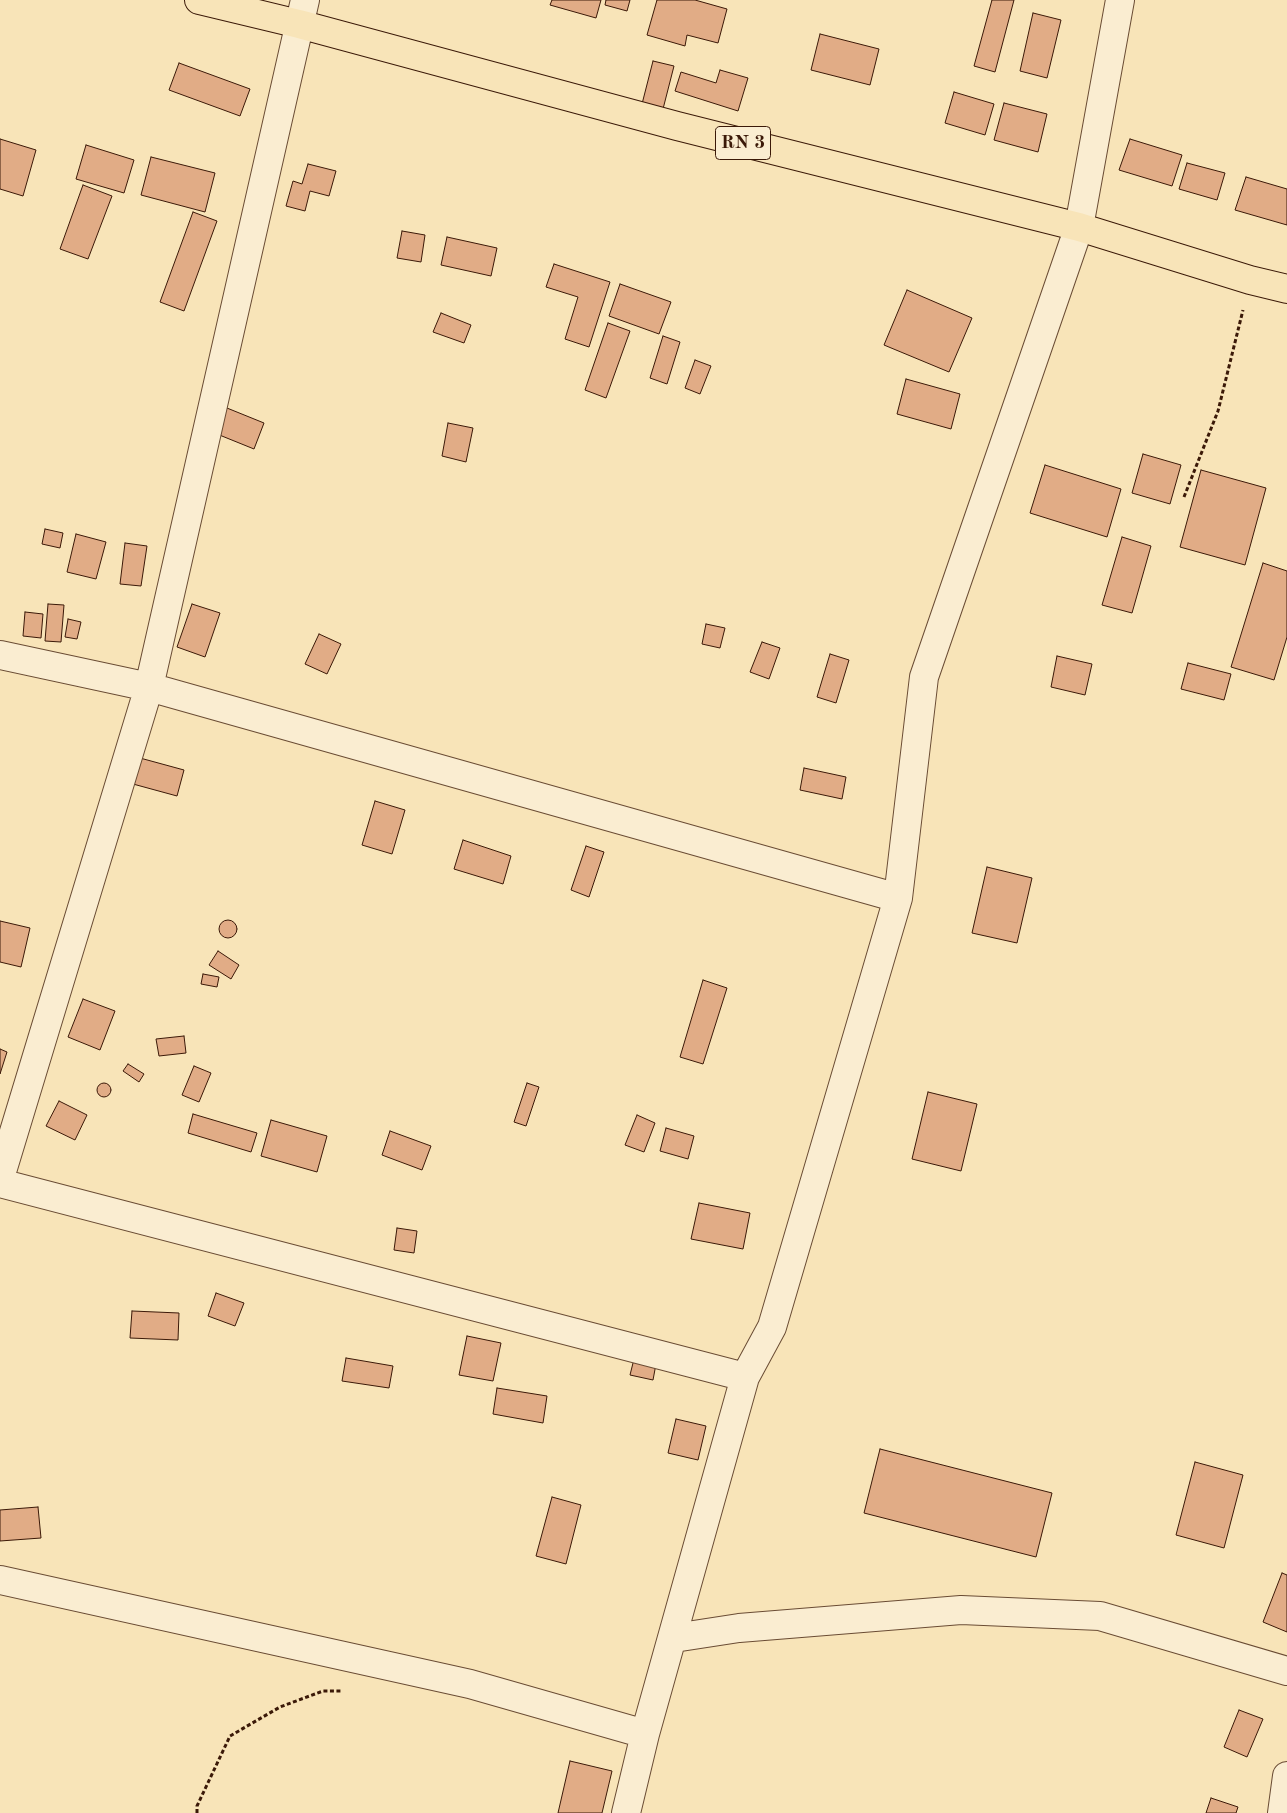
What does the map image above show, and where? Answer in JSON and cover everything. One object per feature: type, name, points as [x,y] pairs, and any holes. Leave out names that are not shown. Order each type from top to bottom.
[{"type":"highway","name":"RN 3","points":[[199,0],[302,12],[677,126],[1079,227],[1250,280],[1287,289]]},
{"type":"street","points":[[626,1813],[645,1734],[674,1638],[745,1377],[772,1326],[898,898],[924,677],[1079,227],[1120,0]]},
{"type":"street","points":[[0,1178],[149,686],[302,12]]},
{"type":"street","points":[[0,655],[149,686],[898,898]]},
{"type":"street","points":[[0,1183],[745,1377]]},
{"type":"street","points":[[0,1580],[470,1684],[645,1734]]},
{"type":"street","points":[[674,1638],[739,1628],[960,1610],[1100,1616],[1287,1671]]},
{"type":"street","points":[[1282,1813],[1287,1776]]},
{"type":"path","points":[[1184,497],[1218,411],[1250,280]]},
{"type":"path","points":[[197,1813],[197,1806],[230,1736],[280,1707],[323,1691],[351,1690]]},
{"type":"building","points":[[552,0],[601,0],[596,18],[550,5]]},
{"type":"building","points":[[606,0],[630,0],[627,11],[605,5]]},
{"type":"building","points":[[657,0],[695,0],[727,9],[718,43],[687,35],[685,46],[647,35]]},
{"type":"building","points":[[992,0],[1014,0],[995,72],[974,66]]},
{"type":"building","points":[[1033,13],[1061,20],[1047,78],[1020,71]]},
{"type":"building","points":[[820,34],[879,49],[870,85],[811,70]]},
{"type":"building","points":[[653,61],[674,66],[663,109],[642,104]]},
{"type":"building","points":[[179,63],[250,89],[240,116],[169,90]]},
{"type":"building","points":[[720,70],[748,78],[738,111],[675,91],[681,72],[716,83]]},
{"type":"building","points":[[954,92],[994,104],[985,135],[945,123]]},
{"type":"building","points":[[1004,103],[1047,114],[1038,152],[994,140]]},
{"type":"building","points":[[0,139],[36,150],[23,196],[0,189]]},
{"type":"building","points":[[1130,139],[1182,155],[1172,186],[1119,170]]},
{"type":"building","points":[[86,145],[134,160],[124,193],[76,179]]},
{"type":"building","points":[[151,157],[215,173],[205,212],[141,195]]},
{"type":"building","points":[[1187,163],[1225,173],[1217,200],[1179,189]]},
{"type":"building","points":[[308,164],[336,171],[329,196],[310,191],[305,211],[286,206],[293,181],[302,184]]},
{"type":"building","points":[[1246,177],[1287,189],[1287,225],[1235,210]]},
{"type":"building","points":[[83,185],[112,196],[88,259],[60,249]]},
{"type":"building","points":[[193,212],[217,221],[184,311],[160,302]]},
{"type":"building","points":[[402,231],[425,235],[421,262],[397,258]]},
{"type":"building","points":[[447,237],[497,248],[491,276],[441,265]]},
{"type":"building","points":[[554,264],[610,282],[589,347],[565,339],[578,297],[546,287]]},
{"type":"building","points":[[620,284],[671,302],[659,334],[609,316]]},
{"type":"building","points":[[907,290],[972,318],[949,372],[884,345]]},
{"type":"building","points":[[441,313],[471,325],[464,343],[433,332]]},
{"type":"building","points":[[608,323],[630,331],[606,398],[585,390]]},
{"type":"building","points":[[663,336],[680,342],[667,384],[650,378]]},
{"type":"building","points":[[695,360],[711,366],[700,394],[685,388]]},
{"type":"building","points":[[906,379],[960,394],[951,429],[897,414]]},
{"type":"building","points":[[222,406],[264,423],[254,449],[212,432]]},
{"type":"building","points":[[448,423],[473,428],[466,462],[442,456]]},
{"type":"building","points":[[1143,454],[1181,465],[1170,504],[1132,493]]},
{"type":"building","points":[[1045,465],[1121,489],[1107,537],[1030,513]]},
{"type":"building","points":[[1201,470],[1266,488],[1245,565],[1180,547]]},
{"type":"building","points":[[45,529],[63,533],[60,548],[42,544]]},
{"type":"building","points":[[76,534],[106,542],[96,579],[67,572]]},
{"type":"building","points":[[1122,537],[1151,546],[1132,613],[1102,605]]},
{"type":"building","points":[[125,543],[147,546],[141,586],[120,584]]},
{"type":"building","points":[[1263,563],[1287,571],[1287,637],[1274,680],[1231,667]]},
{"type":"building","points":[[48,604],[64,605],[61,642],[45,641]]},
{"type":"building","points":[[192,604],[220,613],[205,657],[177,647]]},
{"type":"building","points":[[25,612],[43,614],[41,638],[23,636]]},
{"type":"building","points":[[68,619],[81,622],[77,639],[65,637]]},
{"type":"building","points":[[706,624],[725,628],[720,648],[702,644]]},
{"type":"building","points":[[319,634],[341,644],[327,674],[305,664]]},
{"type":"building","points":[[762,642],[780,648],[769,679],[750,672]]},
{"type":"building","points":[[830,654],[849,660],[836,703],[817,697]]},
{"type":"building","points":[[1057,656],[1092,664],[1085,695],[1051,687]]},
{"type":"building","points":[[1188,663],[1231,674],[1224,700],[1181,689]]},
{"type":"building","points":[[140,758],[184,770],[177,796],[133,784]]},
{"type":"building","points":[[804,768],[846,777],[842,799],[800,790]]},
{"type":"building","points":[[375,801],[405,810],[392,854],[362,845]]},
{"type":"building","points":[[463,840],[511,856],[503,884],[454,869]]},
{"type":"building","points":[[586,846],[604,852],[589,897],[571,890]]},
{"type":"building","points":[[987,867],[1032,878],[1017,943],[972,933]]},
{"type":"building","points":[[224,920],[232,920],[237,925],[235,936],[224,938],[219,933],[219,925]]},
{"type":"building","points":[[0,921],[30,928],[21,967],[0,962]]},
{"type":"building","points":[[218,951],[239,965],[231,979],[209,965]]},
{"type":"building","points":[[203,974],[219,977],[217,987],[201,984]]},
{"type":"building","points":[[703,980],[727,988],[703,1064],[680,1057]]},
{"type":"building","points":[[83,999],[115,1011],[100,1050],[68,1037]]},
{"type":"building","points":[[184,1036],[186,1053],[159,1056],[156,1039]]},
{"type":"building","points":[[0,1049],[7,1052],[0,1074]]},
{"type":"building","points":[[128,1064],[144,1074],[139,1082],[123,1071]]},
{"type":"building","points":[[194,1066],[211,1073],[199,1102],[182,1095]]},
{"type":"building","points":[[104,1083],[109,1085],[111,1090],[109,1095],[104,1097],[99,1095],[97,1090],[99,1085]]},
{"type":"building","points":[[527,1083],[539,1087],[526,1126],[514,1122]]},
{"type":"building","points":[[928,1092],[977,1104],[961,1171],[912,1159]]},
{"type":"building","points":[[59,1101],[87,1115],[75,1140],[46,1126]]},
{"type":"building","points":[[193,1114],[257,1133],[251,1152],[188,1133]]},
{"type":"building","points":[[637,1115],[655,1123],[644,1152],[625,1145]]},
{"type":"building","points":[[271,1120],[327,1136],[317,1172],[261,1156]]},
{"type":"building","points":[[666,1128],[694,1136],[688,1159],[660,1151]]},
{"type":"building","points":[[390,1131],[431,1146],[422,1170],[382,1155]]},
{"type":"building","points":[[699,1203],[750,1213],[743,1249],[691,1239]]},
{"type":"building","points":[[397,1228],[417,1231],[414,1253],[394,1250]]},
{"type":"building","points":[[216,1293],[244,1303],[235,1326],[208,1316]]},
{"type":"building","points":[[132,1311],[179,1313],[178,1340],[130,1338]]},
{"type":"building","points":[[467,1336],[501,1343],[493,1381],[459,1375]]},
{"type":"building","points":[[346,1358],[393,1366],[389,1388],[342,1381]]},
{"type":"building","points":[[634,1359],[656,1364],[653,1380],[630,1375]]},
{"type":"building","points":[[497,1388],[547,1396],[543,1423],[493,1414]]},
{"type":"building","points":[[676,1419],[706,1426],[698,1460],[668,1453]]},
{"type":"building","points":[[880,1449],[1052,1493],[1036,1557],[864,1513]]},
{"type":"building","points":[[1195,1462],[1243,1475],[1224,1548],[1176,1535]]},
{"type":"building","points":[[552,1497],[581,1505],[566,1564],[536,1556]]},
{"type":"building","points":[[38,1507],[41,1538],[0,1541],[0,1510]]},
{"type":"building","points":[[1282,1573],[1287,1575],[1287,1632],[1263,1622]]},
{"type":"building","points":[[1239,1710],[1263,1719],[1247,1757],[1224,1747]]},
{"type":"building","points":[[570,1761],[612,1771],[602,1813],[558,1813]]},
{"type":"building","points":[[1211,1798],[1238,1807],[1236,1813],[1206,1813]]}]
